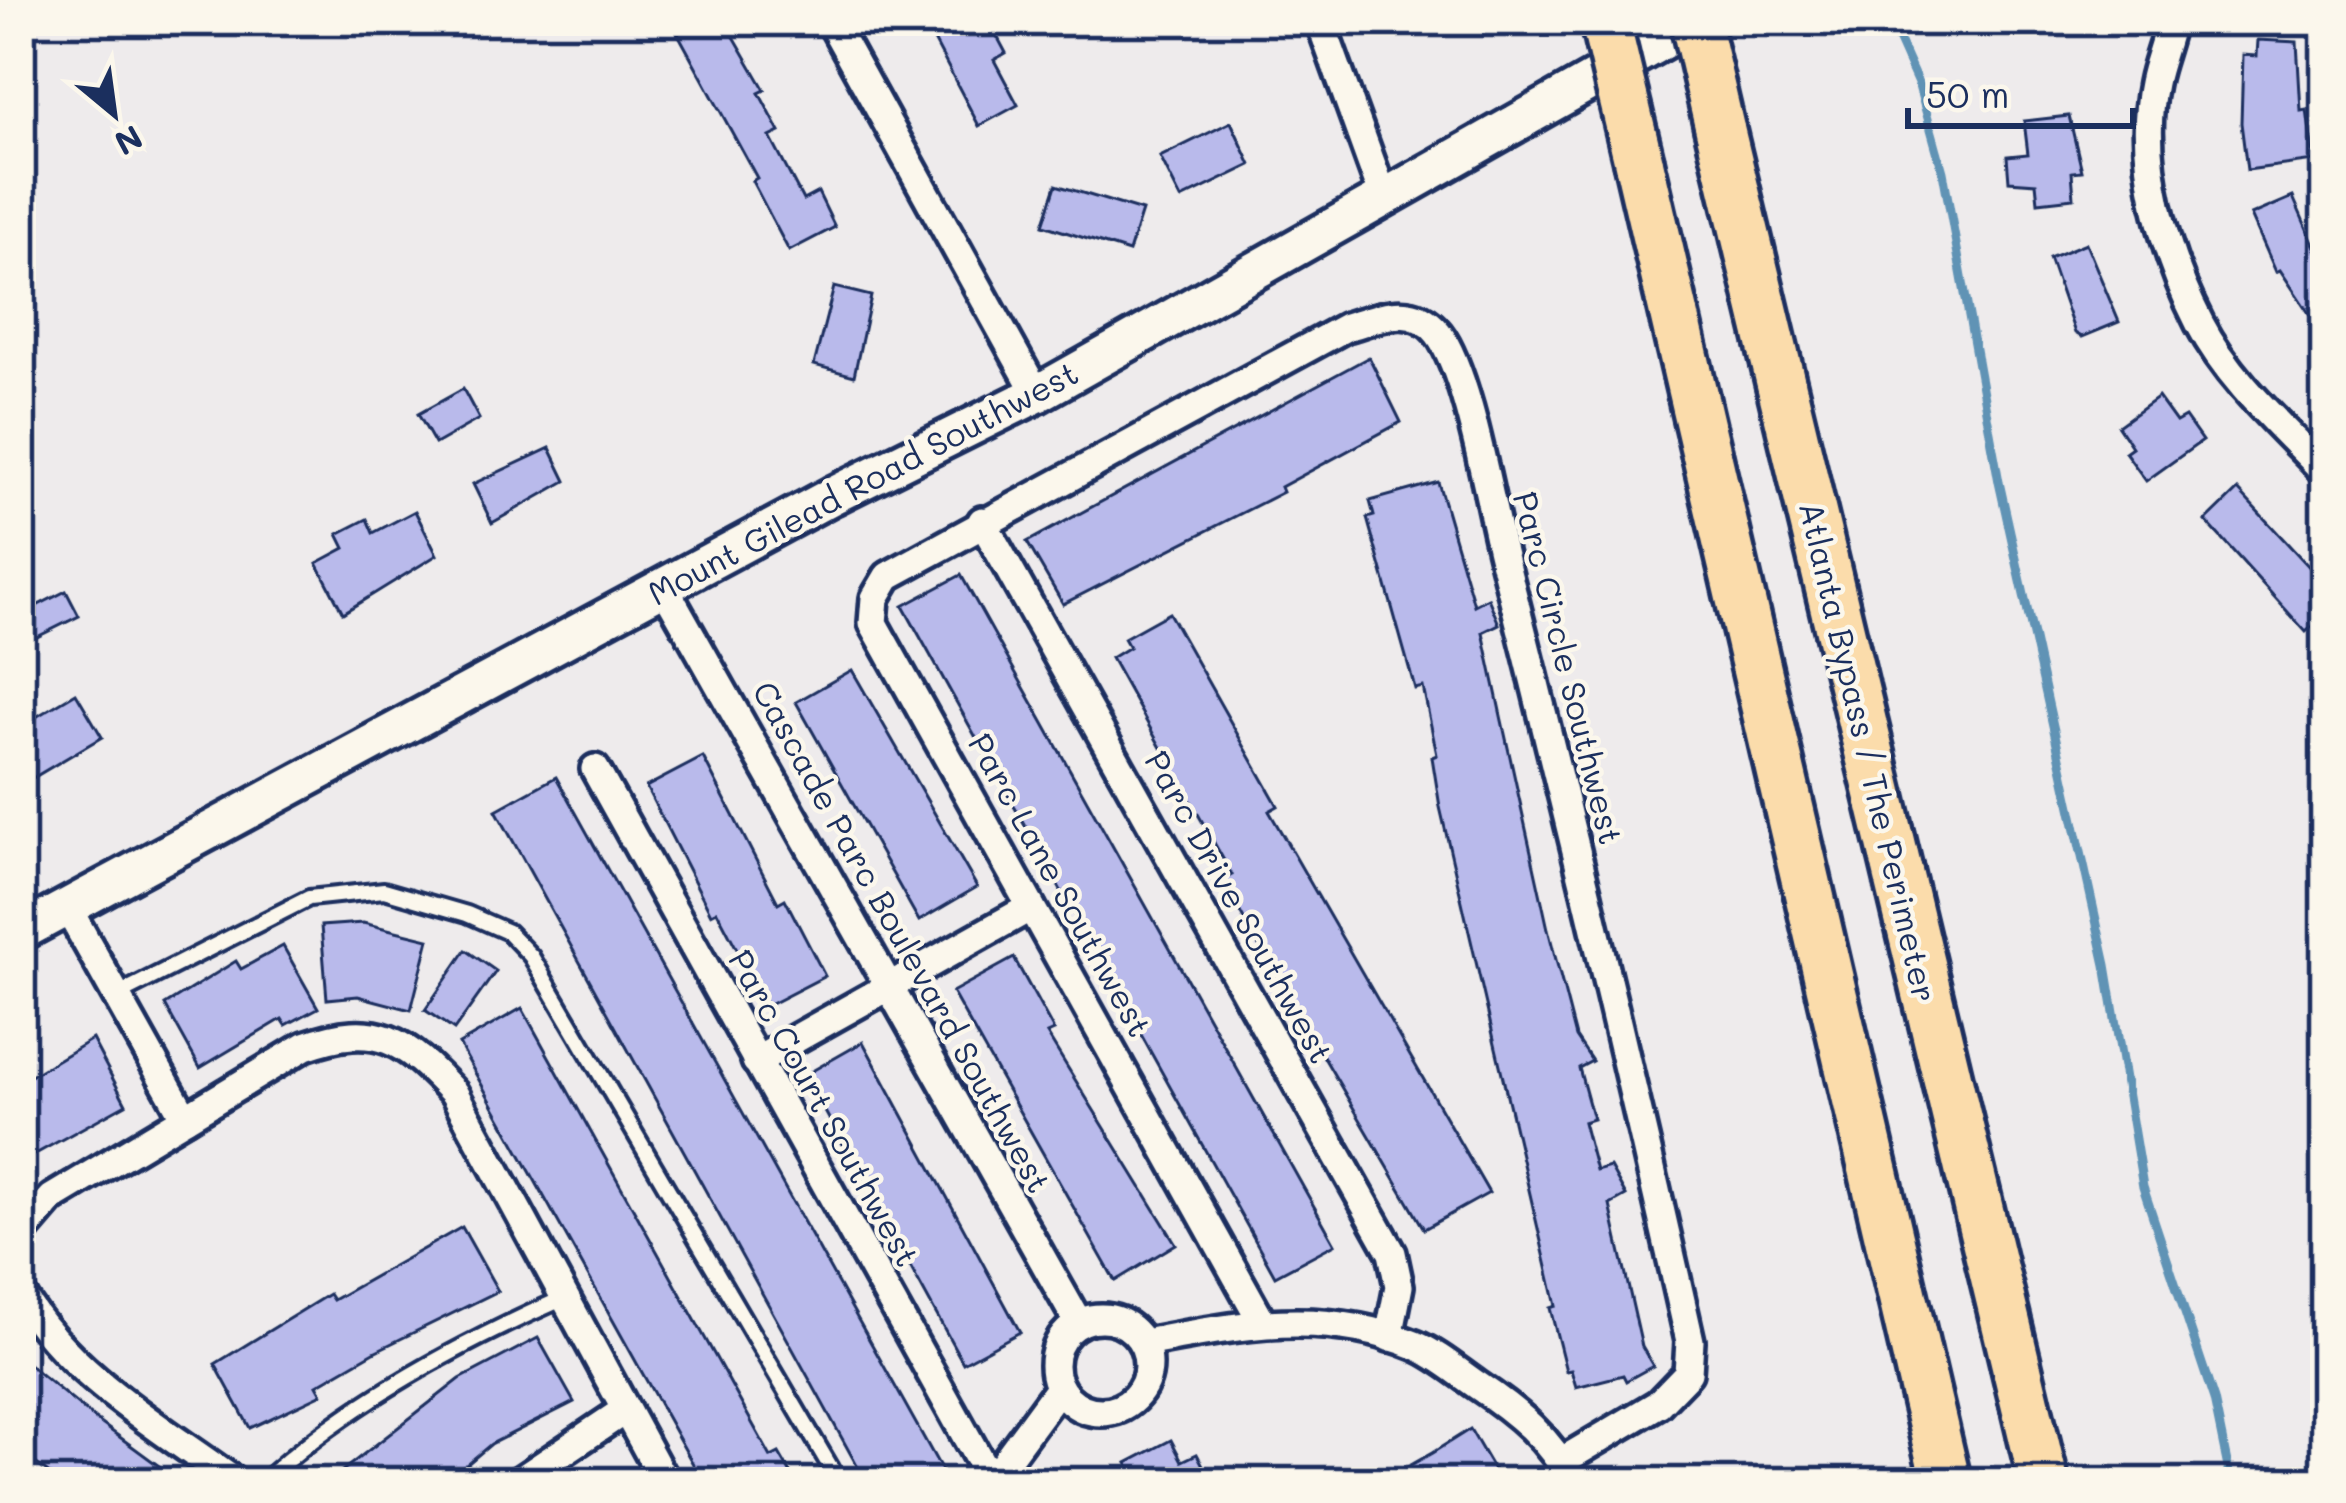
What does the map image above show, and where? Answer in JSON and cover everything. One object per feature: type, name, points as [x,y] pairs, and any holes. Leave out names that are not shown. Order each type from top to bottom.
[{"type":"highway","points":[[1605,21],[1946,1482]]},
{"type":"highway","name":"Atlanta Bypass / The Perimeter","points":[[1696,21],[2044,1482]]},
{"type":"street","points":[[831,21],[1037,394]]},
{"type":"street","points":[[1320,21],[1385,201]]},
{"type":"street","name":"Mount Gilead Road Southwest","points":[[21,932],[664,586],[1037,394],[1696,21]]},
{"type":"street","points":[[2170,21],[2152,86],[2151,131],[2154,194],[2168,237],[2200,325],[2254,397],[2325,472]]},
{"type":"street","name":"Parc Circle Southwest","points":[[982,521],[1346,327],[1398,312],[1417,315],[1437,333],[1464,403],[1545,722],[1690,1341],[1688,1373],[1658,1404],[1567,1472]]},
{"type":"street","name":"Parc Lane Southwest","points":[[982,521],[888,577],[875,598],[873,623],[1262,1320]]},
{"type":"street","name":"Parc Drive Southwest","points":[[982,521],[1392,1253],[1400,1286],[1389,1337]]},
{"type":"street","name":"Cascade Parc Boulevard Southwest","points":[[664,586],[1078,1322]]},
{"type":"street","name":"Parc Court Southwest","points":[[595,769],[990,1481]]},
{"type":"street","points":[[67,907],[185,1118]]},
{"type":"street","points":[[757,1060],[1031,907]]},
{"type":"street","points":[[21,1234],[52,1198],[305,1046],[336,1035],[380,1034],[403,1043],[454,1093],[665,1482]]},
{"type":"street","points":[[21,1294],[38,1323],[118,1397],[235,1482]]},
{"type":"street","points":[[1103,1316],[1137,1332],[1145,1343],[1146,1382],[1124,1407],[1097,1413],[1075,1405],[1059,1388],[1054,1353],[1078,1322],[1103,1316]]},
{"type":"street","points":[[1145,1343],[1262,1320],[1360,1328],[1419,1346],[1520,1414],[1567,1472]]},
{"type":"street","points":[[990,1481],[1059,1388]]},
{"type":"street","points":[[518,1482],[625,1409]]},
{"type":"lane","points":[[117,995],[309,898],[384,890],[467,914],[508,932],[531,956],[641,1140],[831,1468],[833,1482]]},
{"type":"lane","points":[[263,1482],[416,1373],[478,1336],[564,1298]]},
{"type":"building","points":[[671,21],[725,21],[765,90],[759,93],[780,132],[770,137],[803,200],[818,192],[835,227],[789,251],[752,181],[757,178]]},
{"type":"building","points":[[924,21],[989,21],[1006,53],[994,60],[1018,105],[979,126]]},
{"type":"building","points":[[2258,40],[2297,42],[2301,111],[2307,110],[2314,161],[2247,170],[2241,123],[2243,55],[2257,56]]},
{"type":"building","points":[[2069,116],[2082,171],[2072,172],[2074,198],[2038,202],[2036,183],[2009,181],[2007,156],[2028,154],[2024,121]]},
{"type":"building","points":[[1231,122],[1251,165],[1181,199],[1160,157]]},
{"type":"building","points":[[1056,185],[1142,211],[1129,252],[1043,225]]},
{"type":"building","points":[[2293,197],[2325,270],[2325,337],[2280,270],[2276,272],[2251,215]]},
{"type":"building","points":[[2086,243],[2119,322],[2082,337],[2075,333],[2049,258]]},
{"type":"building","points":[[834,287],[871,296],[854,376],[814,365]]},
{"type":"building","points":[[1369,357],[1401,422],[1281,487],[1283,492],[1063,604],[1027,542]]},
{"type":"building","points":[[463,389],[479,419],[435,444],[418,414]]},
{"type":"building","points":[[2158,397],[2176,422],[2185,417],[2202,441],[2146,481],[2125,452],[2132,447],[2118,426]]},
{"type":"building","points":[[550,448],[566,481],[492,523],[473,484]]},
{"type":"building","points":[[1438,482],[1474,605],[1488,598],[1499,624],[1483,632],[1548,929],[1576,1037],[1592,1061],[1579,1068],[1593,1119],[1583,1122],[1596,1171],[1610,1167],[1626,1196],[1610,1205],[1642,1347],[1653,1366],[1626,1381],[1623,1375],[1576,1387],[1571,1370],[1566,1371],[1550,1308],[1556,1306],[1440,807],[1432,757],[1437,755],[1423,687],[1415,689],[1367,518],[1374,516],[1370,501]]},
{"type":"building","points":[[2238,490],[2325,584],[2325,616],[2306,632],[2206,521]]},
{"type":"building","points":[[415,511],[437,555],[343,613],[317,563],[345,548],[338,534],[367,519],[373,533]]},
{"type":"building","points":[[961,575],[1335,1244],[1275,1276],[903,606]]},
{"type":"building","points":[[66,591],[79,616],[35,638],[23,613]]},
{"type":"building","points":[[1169,613],[1278,806],[1269,811],[1489,1193],[1424,1229],[1249,929],[1223,880],[1232,875],[1111,658],[1129,647],[1124,638]]},
{"type":"building","points":[[852,670],[977,887],[919,921],[796,702]]},
{"type":"building","points":[[76,693],[102,737],[21,785],[21,726]]},
{"type":"building","points":[[703,757],[778,903],[785,899],[825,976],[767,1006],[717,911],[711,914],[646,787]]},
{"type":"building","points":[[556,777],[944,1474],[931,1482],[866,1482],[496,810]]},
{"type":"building","points":[[363,923],[429,939],[411,1010],[358,996],[327,999],[321,926]]},
{"type":"building","points":[[283,946],[318,1008],[286,1025],[282,1019],[200,1068],[165,1005],[236,961],[241,969]]},
{"type":"building","points":[[466,950],[496,971],[454,1030],[425,1010]]},
{"type":"building","points":[[1014,958],[1054,1031],[1047,1034],[1176,1244],[1115,1281],[952,992]]},
{"type":"building","points":[[522,1008],[771,1457],[779,1453],[796,1482],[703,1482],[459,1044]]},
{"type":"building","points":[[92,1039],[126,1104],[21,1162],[21,1082]]},
{"type":"building","points":[[863,1042],[1020,1332],[963,1363],[805,1075]]},
{"type":"building","points":[[462,1227],[498,1291],[376,1351],[317,1385],[322,1394],[250,1428],[215,1364],[329,1294],[333,1300]]},
{"type":"building","points":[[538,1338],[574,1402],[491,1444],[446,1482],[328,1482],[460,1379]]},
{"type":"building","points":[[21,1358],[181,1482],[60,1482],[21,1452]]},
{"type":"building","points":[[1470,1429],[1501,1482],[1381,1482],[1432,1453]]},
{"type":"building","points":[[1171,1440],[1182,1461],[1197,1454],[1212,1482],[1137,1482],[1127,1463]]},
{"type":"waterway","points":[[1890,21],[1919,86],[1943,172],[1999,482],[2106,965],[2143,1187],[2214,1400],[2231,1482]]}]
